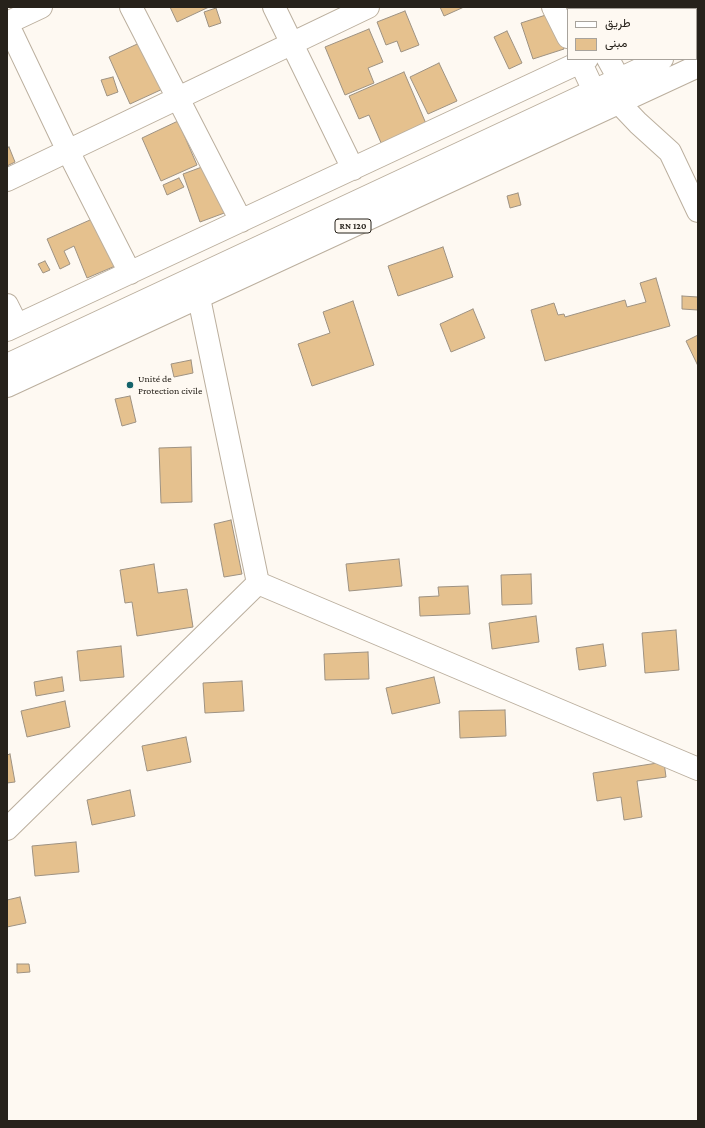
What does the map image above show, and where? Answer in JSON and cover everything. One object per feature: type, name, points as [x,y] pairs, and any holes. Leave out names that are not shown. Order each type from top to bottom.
[{"type":"street","points":[[41,7],[7,23],[68,151],[130,273]]},
{"type":"street","points":[[131,7],[241,221]]},
{"type":"street","points":[[274,7],[353,169]]},
{"type":"street","points":[[7,180],[368,7]]},
{"type":"street","points":[[553,7],[567,35]]},
{"type":"street","points":[[7,305],[12,328],[353,169],[582,60],[607,85],[619,103],[638,123],[670,152],[698,211]]},
{"type":"street","points":[[607,85],[608,60]]},
{"type":"street","points":[[7,365],[660,60]]},
{"type":"street","name":"RN 120","points":[[7,386],[698,66]]},
{"type":"street","points":[[199,298],[258,583]]},
{"type":"street","points":[[258,583],[698,769]]},
{"type":"street","points":[[7,829],[258,583]]},
{"type":"building","points":[[170,7],[209,7],[177,22]]},
{"type":"building","points":[[440,7],[464,7],[444,16]]},
{"type":"building","points":[[216,8],[221,23],[209,27],[204,12]]},
{"type":"building","points":[[405,11],[419,45],[401,52],[397,41],[386,45],[377,22]]},
{"type":"building","points":[[552,13],[564,49],[533,59],[521,23]]},
{"type":"building","points":[[369,29],[383,62],[368,68],[374,83],[345,95],[325,47]]},
{"type":"building","points":[[507,31],[522,63],[509,69],[494,37]]},
{"type":"building","points":[[146,40],[167,87],[130,104],[109,57]]},
{"type":"building","points":[[439,63],[457,101],[428,114],[410,77]]},
{"type":"building","points":[[404,72],[427,126],[382,145],[369,115],[359,119],[349,96]]},
{"type":"building","points":[[113,77],[118,92],[107,96],[101,80]]},
{"type":"building","points":[[178,121],[197,165],[161,181],[142,138]]},
{"type":"building","points":[[9,147],[15,162],[7,166],[7,148]]},
{"type":"building","points":[[210,164],[227,212],[200,222],[183,174]]},
{"type":"building","points":[[179,178],[184,187],[167,195],[163,185]]},
{"type":"building","points":[[518,193],[521,205],[510,208],[507,196]]},
{"type":"building","points":[[99,216],[120,264],[87,278],[74,246],[64,251],[70,264],[60,269],[47,239]]},
{"type":"building","points":[[443,247],[453,277],[398,296],[388,266]]},
{"type":"building","points":[[45,261],[50,270],[43,273],[38,264]]},
{"type":"building","points":[[656,278],[670,326],[545,361],[531,310],[554,303],[558,315],[564,314],[565,317],[625,300],[627,307],[646,302],[640,283]]},
{"type":"building","points":[[682,296],[698,297],[698,310],[682,309]]},
{"type":"building","points":[[353,301],[374,365],[312,386],[298,344],[330,333],[323,312]]},
{"type":"building","points":[[473,309],[485,338],[451,352],[440,324]]},
{"type":"building","points":[[698,335],[698,366],[686,341]]},
{"type":"building","points":[[191,360],[193,373],[174,377],[171,364]]},
{"type":"building","points":[[130,396],[136,422],[122,426],[115,399]]},
{"type":"building","points":[[191,447],[192,502],[161,503],[159,448]]},
{"type":"building","points":[[231,520],[242,574],[224,577],[214,524]]},
{"type":"building","points":[[399,559],[402,586],[349,591],[346,564]]},
{"type":"building","points":[[154,564],[158,593],[187,589],[193,627],[137,636],[132,602],[125,603],[120,570]]},
{"type":"building","points":[[531,574],[532,604],[502,605],[501,575]]},
{"type":"building","points":[[468,586],[470,614],[420,616],[419,597],[439,596],[438,587]]},
{"type":"building","points":[[536,616],[539,642],[492,649],[489,623]]},
{"type":"building","points":[[676,630],[679,670],[645,673],[642,633]]},
{"type":"building","points":[[603,644],[606,666],[579,670],[576,648]]},
{"type":"building","points":[[121,646],[124,677],[80,681],[77,651]]},
{"type":"building","points":[[368,652],[369,679],[325,680],[324,654]]},
{"type":"building","points":[[62,677],[64,691],[36,696],[34,682]]},
{"type":"building","points":[[434,677],[440,703],[392,714],[386,688]]},
{"type":"building","points":[[242,681],[244,711],[205,713],[203,683]]},
{"type":"building","points":[[65,701],[70,727],[27,737],[21,711]]},
{"type":"building","points":[[505,710],[506,736],[460,738],[459,711]]},
{"type":"building","points":[[186,737],[191,762],[147,771],[142,746]]},
{"type":"building","points":[[10,754],[15,782],[7,783],[7,755]]},
{"type":"building","points":[[664,762],[666,777],[637,781],[642,817],[624,820],[621,797],[597,801],[593,773]]},
{"type":"building","points":[[130,790],[135,816],[92,825],[87,800]]},
{"type":"building","points":[[76,842],[79,872],[35,876],[32,846]]},
{"type":"building","points":[[20,897],[26,923],[7,927],[7,900]]},
{"type":"building","points":[[17,964],[29,964],[30,972],[17,973]]},
{"type":"place","name":"Unité de Protection civile","points":[[130,385]]}]
